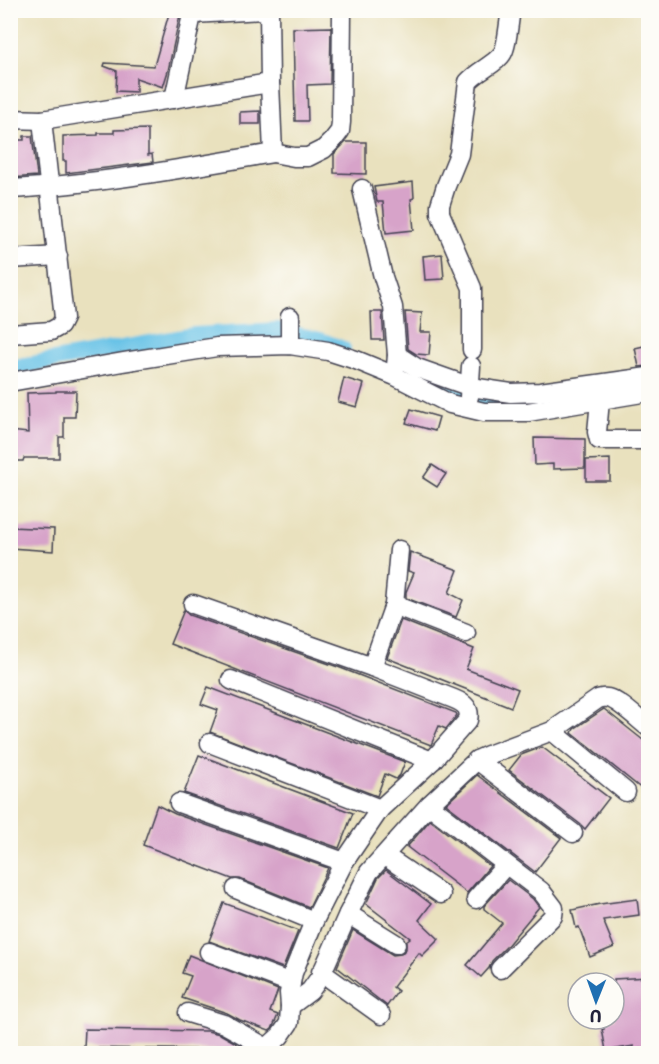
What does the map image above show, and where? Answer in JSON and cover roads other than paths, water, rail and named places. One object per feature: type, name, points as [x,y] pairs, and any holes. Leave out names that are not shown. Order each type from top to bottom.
[{"type":"street","points":[[174,99],[193,12],[264,10]]},
{"type":"street","points":[[269,10],[273,153]]},
{"type":"street","points":[[10,189],[50,187],[156,174],[273,153],[309,157],[324,149],[340,131],[342,10]]},
{"type":"street","points":[[469,397],[472,358],[472,288],[440,213],[440,205],[459,154],[468,82],[503,53],[511,10]]},
{"type":"street","points":[[10,119],[42,120],[270,83]]},
{"type":"street","points":[[10,334],[51,331],[60,326],[64,318],[42,120]]},
{"type":"street","points":[[362,189],[383,277],[393,307],[396,367]]},
{"type":"street","points":[[10,260],[57,256]]},
{"type":"street","points":[[10,382],[218,347],[290,332],[328,351],[356,360],[417,368],[469,397],[484,412],[528,412],[648,392]]},
{"type":"street","points":[[469,397],[540,392],[648,377]]},
{"type":"street","points":[[600,401],[597,432],[599,440],[648,440]]},
{"type":"street","points":[[372,667],[394,605],[399,550]]},
{"type":"street","points":[[188,1013],[224,1024],[264,1051],[285,1031],[289,1023],[289,993],[293,973],[314,921],[344,862],[380,809],[432,761],[468,720],[470,714],[463,703],[372,667],[193,604]]},
{"type":"street","points":[[394,605],[466,633]]},
{"type":"street","points":[[231,680],[432,761]]},
{"type":"street","points":[[290,1006],[310,991],[369,872],[429,805],[477,760],[552,731],[604,697],[618,703],[648,727]]},
{"type":"street","points":[[552,731],[626,792]]},
{"type":"street","points":[[210,743],[380,809]]},
{"type":"street","points":[[477,760],[573,833]]},
{"type":"street","points":[[179,803],[344,862]]},
{"type":"street","points":[[429,805],[541,891],[554,908],[553,916],[500,969]]},
{"type":"street","points":[[384,856],[441,894]]},
{"type":"street","points":[[476,899],[506,865]]},
{"type":"street","points":[[236,889],[314,921]]},
{"type":"street","points":[[348,914],[396,944]]},
{"type":"street","points":[[209,952],[291,983]]},
{"type":"street","points":[[321,972],[381,1015]]},
{"type":"waterway","points":[[10,368],[195,335],[278,330],[320,340],[343,349]]},
{"type":"waterway","points":[[427,384],[452,395],[498,405],[557,399]]}]
